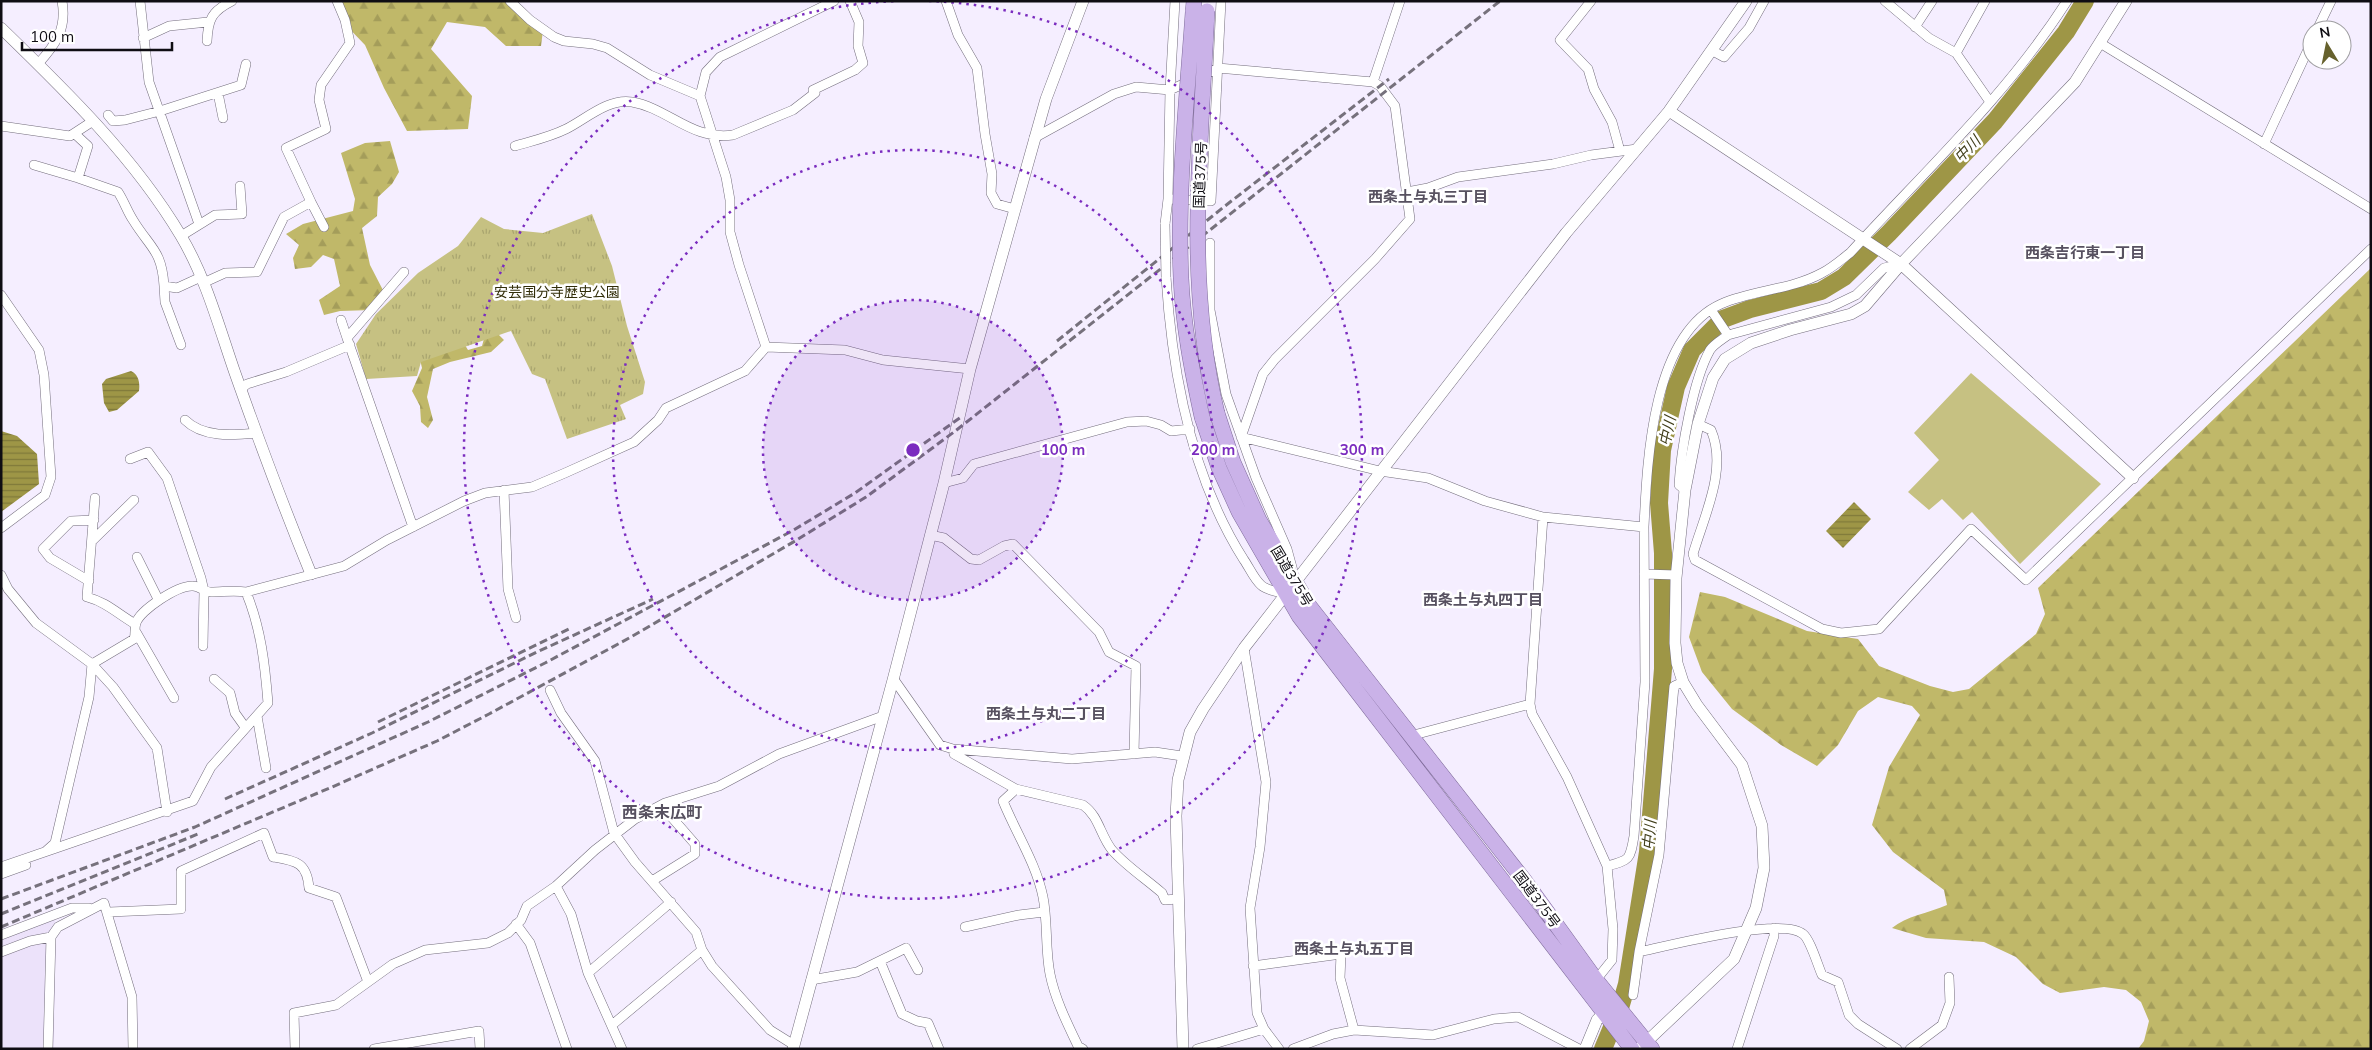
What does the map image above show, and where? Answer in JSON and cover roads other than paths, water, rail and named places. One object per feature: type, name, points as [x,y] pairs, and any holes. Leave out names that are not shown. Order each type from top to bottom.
[{"type":"highway","name":"国道375号","points":[[1200,6],[1198,276],[1207,372],[1233,462],[1290,588],[1299,616],[1399,743],[1632,1049]]},
{"type":"highway","name":"国道375号","points":[[1200,6],[1181,201],[1180,278],[1193,375],[1202,417],[1219,468],[1239,512],[1290,588],[1310,607],[1524,880],[1599,984],[1628,1018],[1646,1046]]},
{"type":"street","points":[[38,64],[56,44],[64,12],[62,1]]},
{"type":"street","points":[[140,1],[149,82],[199,224]]},
{"type":"street","points":[[207,41],[208,22],[222,4],[232,1]]},
{"type":"street","points":[[324,227],[286,148],[326,129],[319,100],[321,85],[350,43],[345,20],[337,1]]},
{"type":"street","points":[[510,1],[530,20],[554,37],[564,41],[593,44],[607,48],[650,75],[700,96]]},
{"type":"street","points":[[766,347],[732,240],[726,177],[700,96],[706,72],[720,57],[834,1]]},
{"type":"street","points":[[515,146],[565,130],[593,113],[618,102],[632,102],[653,110],[686,128],[712,135],[733,135],[793,110],[815,93],[813,90],[855,70],[863,63],[858,46],[859,22],[850,1]]},
{"type":"street","points":[[946,1],[958,35],[977,68],[992,174],[991,193],[997,204],[1015,209]]},
{"type":"street","points":[[550,690],[561,713],[595,761],[614,833],[696,932],[702,950],[712,966],[770,1030],[793,1047],[944,483],[970,369],[1034,138],[1046,99],[1083,1]]},
{"type":"street","points":[[1175,1],[1170,90],[1168,199],[1164,224],[1168,317],[1175,363],[1190,430],[1217,510],[1234,544],[1261,586],[1290,588]]},
{"type":"street","points":[[1168,199],[1211,201],[1222,1]]},
{"type":"street","points":[[1373,82],[1400,1]]},
{"type":"street","points":[[1591,1],[1560,40],[1588,69],[1594,88],[1612,122],[1620,151]]},
{"type":"street","points":[[1183,1049],[1176,816],[1182,756],[1190,732],[1203,708],[1244,648],[1290,588],[1309,567],[1380,471],[1566,233],[1669,111],[1713,51],[1746,1]]},
{"type":"street","points":[[1713,51],[1724,57],[1749,28],[1764,1]]},
{"type":"street","points":[[1886,1],[1929,38],[1956,53],[1990,102]]},
{"type":"street","points":[[1915,27],[1932,1]]},
{"type":"street","points":[[1956,53],[1984,1]]},
{"type":"street","points":[[1607,866],[1626,861],[1631,856],[1634,836],[1645,682],[1644,527],[1646,470],[1654,417],[1675,354],[1690,330],[1722,304],[1808,279],[1823,272],[1850,253],[1990,102],[2045,36],[2066,1]]},
{"type":"street","points":[[1646,1046],[1734,959],[1756,908],[1764,868],[1762,826],[1758,808],[1742,765],[1697,705],[1683,682],[1677,663],[1674,575],[1685,490],[1698,424],[1713,378],[1725,359],[1751,343],[1790,330],[1851,314],[1865,306],[1901,264],[2075,82],[2126,1]]},
{"type":"street","points":[[2322,20],[2331,1]]},
{"type":"street","points":[[143,38],[169,26],[208,22]]},
{"type":"street","points":[[1,28],[93,121],[136,171],[181,236],[202,280],[257,433],[311,574]]},
{"type":"street","points":[[2100,43],[2371,209]]},
{"type":"street","points":[[2264,144],[2302,62]]},
{"type":"street","points":[[108,115],[113,121],[125,120],[160,112],[241,85],[246,64]]},
{"type":"street","points":[[1034,138],[1114,94],[1136,87],[1170,90],[1218,68],[1373,82],[1380,86],[1395,106],[1410,219],[1375,260],[1275,359],[1263,374],[1241,437]]},
{"type":"street","points":[[218,93],[223,118]]},
{"type":"street","points":[[1669,111],[1901,264],[2134,478]]},
{"type":"street","points":[[1,126],[70,136],[93,121]]},
{"type":"street","points":[[75,134],[88,146],[78,178]]},
{"type":"street","points":[[1407,192],[1428,188],[1458,176],[1553,164],[1637,149]]},
{"type":"street","points":[[34,166],[78,178],[118,192],[131,218],[147,242],[155,250],[163,266],[165,302],[181,345]]},
{"type":"street","points":[[181,236],[215,215],[242,214],[240,186]]},
{"type":"street","points":[[164,286],[177,288],[225,273],[257,272],[284,217],[311,202]]},
{"type":"street","points":[[1210,243],[1210,310],[1226,394],[1256,478],[1293,564],[1290,588]]},
{"type":"street","points":[[1698,424],[1711,430],[1716,442],[1718,468],[1693,554],[1695,560],[1822,629],[1841,633],[1879,629],[1970,529],[2026,580],[2371,249]]},
{"type":"street","points":[[1685,490],[1679,485],[1681,452],[1699,382],[1711,349],[1727,333],[1831,307],[1856,295],[1884,268],[1901,264]]},
{"type":"street","points":[[241,389],[247,384],[286,372],[348,341],[404,272]]},
{"type":"street","points":[[1,295],[38,350],[44,375],[51,477],[45,495],[1,528]]},
{"type":"street","points":[[1168,317],[1210,310]]},
{"type":"street","points":[[1712,311],[1727,333]]},
{"type":"street","points":[[340,320],[413,527]]},
{"type":"street","points":[[92,664],[134,639],[136,628],[158,599],[182,587],[194,586],[204,591],[246,592],[344,566],[464,501],[504,490],[532,487],[634,442],[658,420],[666,408],[745,370],[766,347],[845,350],[883,360],[970,369]]},
{"type":"street","points":[[1184,403],[1226,394]]},
{"type":"street","points":[[185,420],[194,429],[210,433],[234,435],[257,433]]},
{"type":"street","points":[[944,483],[963,478],[974,464],[1127,422],[1146,421],[1161,425],[1171,432],[1190,430]]},
{"type":"street","points":[[1241,437],[1380,471],[1428,478],[1485,501],[1542,517],[1644,527]]},
{"type":"street","points":[[130,459],[148,452],[167,478],[204,591],[203,646]]},
{"type":"street","points":[[504,490],[508,589],[516,618]]},
{"type":"street","points":[[95,498],[87,597],[103,601],[136,628],[174,698]]},
{"type":"street","points":[[92,541],[134,500]]},
{"type":"street","points":[[1542,517],[1530,704],[1532,714],[1567,777],[1607,866],[1613,929],[1612,960],[1599,984]]},
{"type":"street","points":[[89,581],[50,558],[43,549],[71,521],[94,520]]},
{"type":"street","points":[[930,535],[944,538],[971,559],[979,560],[1004,546],[1013,544],[1099,632],[1109,652],[1136,666],[1134,754]]},
{"type":"street","points":[[137,557],[158,599]]},
{"type":"street","points":[[1644,574],[1674,575]]},
{"type":"street","points":[[1,575],[8,589],[36,623],[92,664],[113,687],[157,748],[167,812]]},
{"type":"street","points":[[1,867],[167,812],[193,801],[211,767],[268,703],[264,654],[252,607],[246,592]]},
{"type":"street","points":[[1244,648],[1266,782],[1260,847],[1250,908],[1257,1013],[1264,1029],[1279,1049]]},
{"type":"street","points":[[1,874],[40,859],[55,843],[89,697],[92,664]]},
{"type":"street","points":[[214,679],[230,694],[235,713],[245,727]]},
{"type":"street","points":[[892,680],[895,681],[940,744],[954,749],[1072,759],[1155,752],[1182,756]]},
{"type":"street","points":[[1632,995],[1638,952],[1659,855],[1674,686],[1683,682]]},
{"type":"street","points":[[1410,736],[1530,704]]},
{"type":"street","points":[[256,716],[266,768]]},
{"type":"street","points":[[295,1049],[294,1013],[336,1005],[393,964],[415,954],[435,947],[488,943],[508,932],[516,924],[527,906],[556,886],[614,833],[635,818],[665,803],[719,786],[779,754],[883,716]]},
{"type":"street","points":[[954,749],[954,754],[1016,789],[1082,806],[1090,811],[1100,825],[1105,840],[1114,852],[1162,893],[1165,900],[1177,899]]},
{"type":"street","points":[[1016,789],[1003,801],[1015,832],[1035,867],[1044,912],[1050,974],[1062,1011],[1078,1046],[1083,1049]]},
{"type":"street","points":[[652,881],[695,854],[695,844],[668,813],[665,803]]},
{"type":"street","points":[[109,912],[181,910],[181,871],[264,833],[273,857],[296,861],[308,874],[309,888],[336,898],[368,982]]},
{"type":"street","points":[[556,886],[571,914],[588,973],[622,1049]]},
{"type":"street","points":[[588,973],[671,902]]},
{"type":"street","points":[[48,1049],[51,937],[58,927],[104,903],[109,912],[112,932],[132,997],[133,1049]]},
{"type":"street","points":[[1,935],[72,908],[92,908]]},
{"type":"street","points":[[966,927],[1019,915],[1044,912]]},
{"type":"street","points":[[516,924],[530,943],[567,1049]]},
{"type":"street","points":[[1737,1049],[1774,936],[1774,928]]},
{"type":"street","points":[[1638,952],[1748,930],[1793,929],[1804,934],[1822,975],[1838,982],[1849,1015],[1858,1024],[1897,1049]]},
{"type":"street","points":[[1,952],[30,941],[51,937]]},
{"type":"street","points":[[811,980],[857,972],[906,948],[918,970]]},
{"type":"street","points":[[612,1025],[702,950]]},
{"type":"street","points":[[1253,966],[1342,954],[1340,978],[1354,1030]]},
{"type":"street","points":[[880,961],[902,1014],[916,1021],[928,1023],[938,1049]]},
{"type":"street","points":[[1910,1049],[1942,1025],[1950,1003],[1949,977]]},
{"type":"street","points":[[1585,1049],[1597,1020],[1604,1013]]},
{"type":"street","points":[[1293,1049],[1333,1034],[1354,1030],[1433,1035],[1494,1019],[1518,1017],[1579,1049]]},
{"type":"street","points":[[1197,1049],[1264,1029]]},
{"type":"street","points":[[374,1049],[479,1031],[480,1049]]},
{"type":"waterway","name":"中川","points":[[1603,1049],[1620,1008],[1627,984],[1648,852],[1663,669],[1663,553],[1659,503],[1662,450],[1676,387],[1692,350],[1723,319],[1750,309],[1821,291],[1844,277],[1889,233],[1995,121],[2066,32],[2085,1]]},
{"type":"railway","points":[[1,927],[437,741],[631,637],[795,541],[866,497],[954,432],[1500,1]]},
{"type":"railway","points":[[1057,341],[1225,206],[1389,79]]},
{"type":"railway","points":[[1,899],[195,827],[428,722],[545,663],[792,531],[855,493],[961,417]]},
{"type":"railway","points":[[225,799],[372,733],[537,652],[653,599]]},
{"type":"railway","points":[[378,722],[569,629]]},
{"type":"railway","points":[[1,914],[198,834]]},
{"type":"district","name":"西条土与丸三丁目","points":[[1428,196]]},
{"type":"district","name":"西条吉行東一丁目","points":[[2085,252]]},
{"type":"district","name":"西条土与丸四丁目","points":[[1483,599]]},
{"type":"district","name":"西条土与丸二丁目","points":[[1046,713]]},
{"type":"district","name":"西条末広町","points":[[662,812]]},
{"type":"district","name":"西条土与丸五丁目","points":[[1354,948]]},
{"type":"park label","name":"安芸国分寺歴史公園","points":[[557,292]]}]
